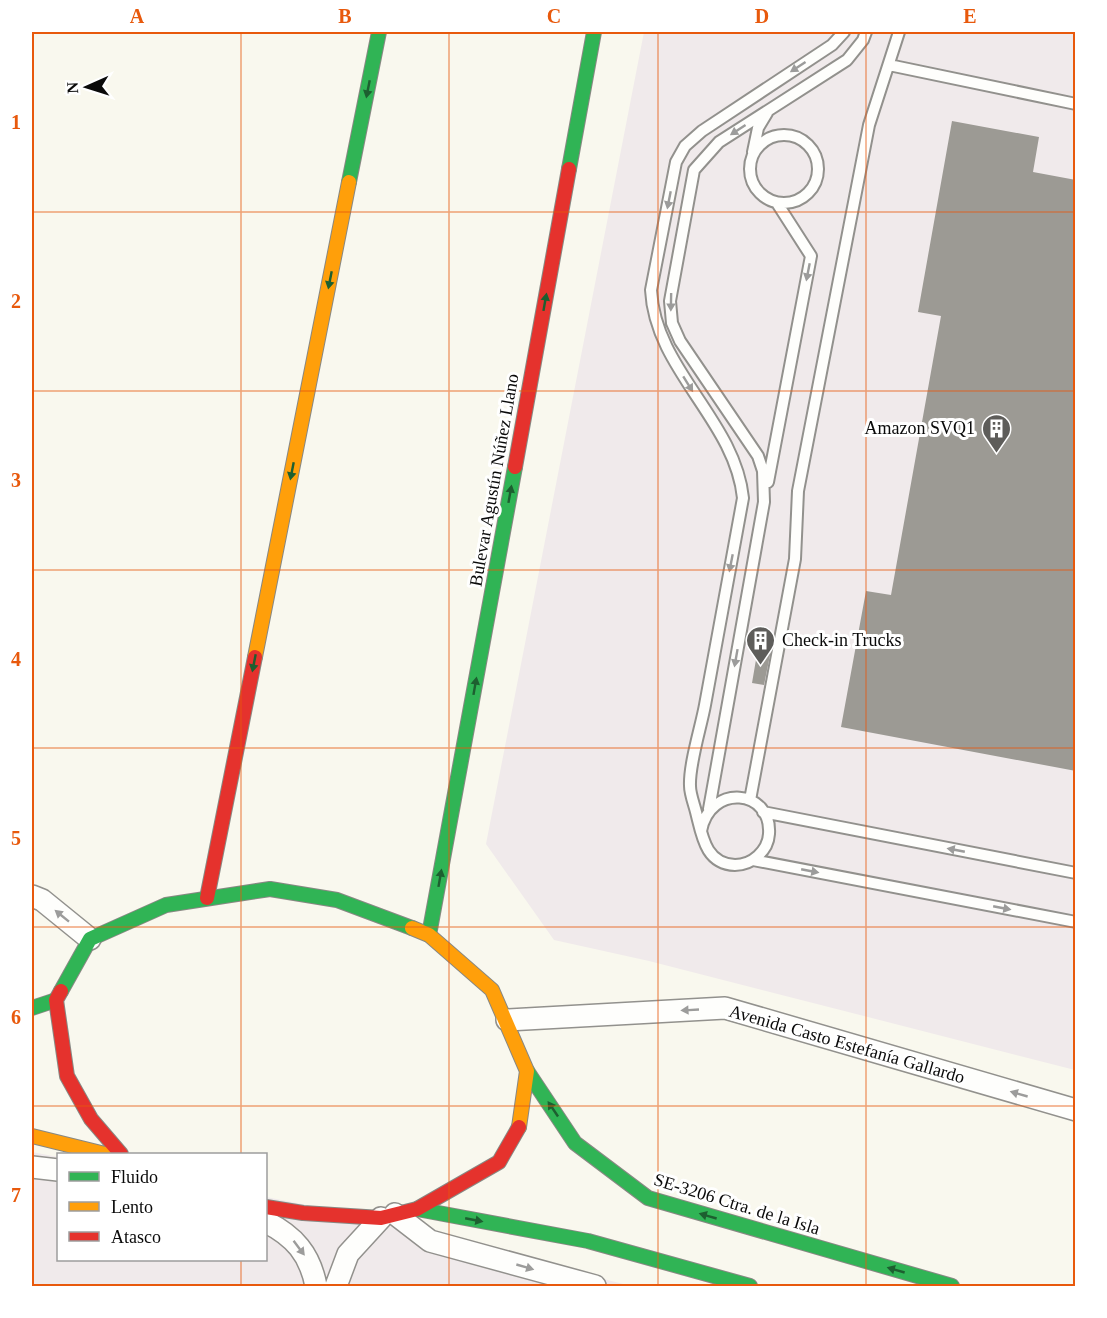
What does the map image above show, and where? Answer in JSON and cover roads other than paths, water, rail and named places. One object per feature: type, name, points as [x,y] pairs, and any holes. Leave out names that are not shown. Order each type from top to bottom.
[{"type":"street","points":[[207,898],[380,32]]},
{"type":"street","name":"Bulevar Agustín Núñez Llano","points":[[429,935],[594,32]]},
{"type":"street","name":"SE-3206 Ctra. de la Isla","points":[[90,939],[166,905],[270,889],[337,900],[429,935],[492,990],[507,1020],[527,1071],[575,1143],[648,1198],[952,1287]]},
{"type":"street","points":[[32,896],[42,900],[90,939],[56,1000],[67,1076],[91,1119],[119,1153]]},
{"type":"street","points":[[32,1008],[56,1000]]},
{"type":"street","name":"Avenida Casto Estefanía Gallardo","points":[[507,1020],[725,1008],[1076,1110]]},
{"type":"street","name":"SE-3206 Ctra. de la Isla","points":[[267,1207],[303,1213],[388,1216],[417,1209],[499,1162],[521,1123],[527,1071]]},
{"type":"street","points":[[32,1136],[97,1153]]},
{"type":"street","points":[[32,1167],[57,1170]]},
{"type":"street","name":"SE-3206 Ctra. de la Isla","points":[[417,1209],[588,1241],[750,1287]]},
{"type":"street","points":[[336,1287],[348,1254],[388,1216],[430,1241],[595,1287]]},
{"type":"street","points":[[267,1222],[287,1232],[312,1266],[316,1287]]},
{"type":"lane","points":[[764,812],[769,826],[769,837],[765,847],[753,860],[740,865],[717,860],[709,853],[690,786],[743,498],[734,456],[664,346],[652,307],[651,290],[676,162],[685,146],[702,131],[832,45],[844,32]]},
{"type":"lane","points":[[764,502],[763,471],[758,456],[680,341],[672,323],[670,301],[694,171],[719,142],[847,60],[866,32]]},
{"type":"lane","points":[[750,800],[795,559],[798,491],[869,125],[900,32]]},
{"type":"lane","points":[[889,65],[1076,104]]},
{"type":"lane","points":[[752,158],[758,147],[778,136],[799,138],[814,153],[818,164],[815,185],[799,200],[777,203],[766,198],[752,180],[752,158],[758,128],[768,110]]},
{"type":"lane","points":[[701,831],[709,810],[811,256],[777,203]]},
{"type":"lane","points":[[709,810],[728,798],[750,800],[764,812],[1076,873]]},
{"type":"lane","points":[[753,860],[1076,922]]},
{"type":"place","name":"Amazon SVQ1","points":[[996,454]]},
{"type":"place","name":"Check-in Trucks","points":[[761,666]]}]
